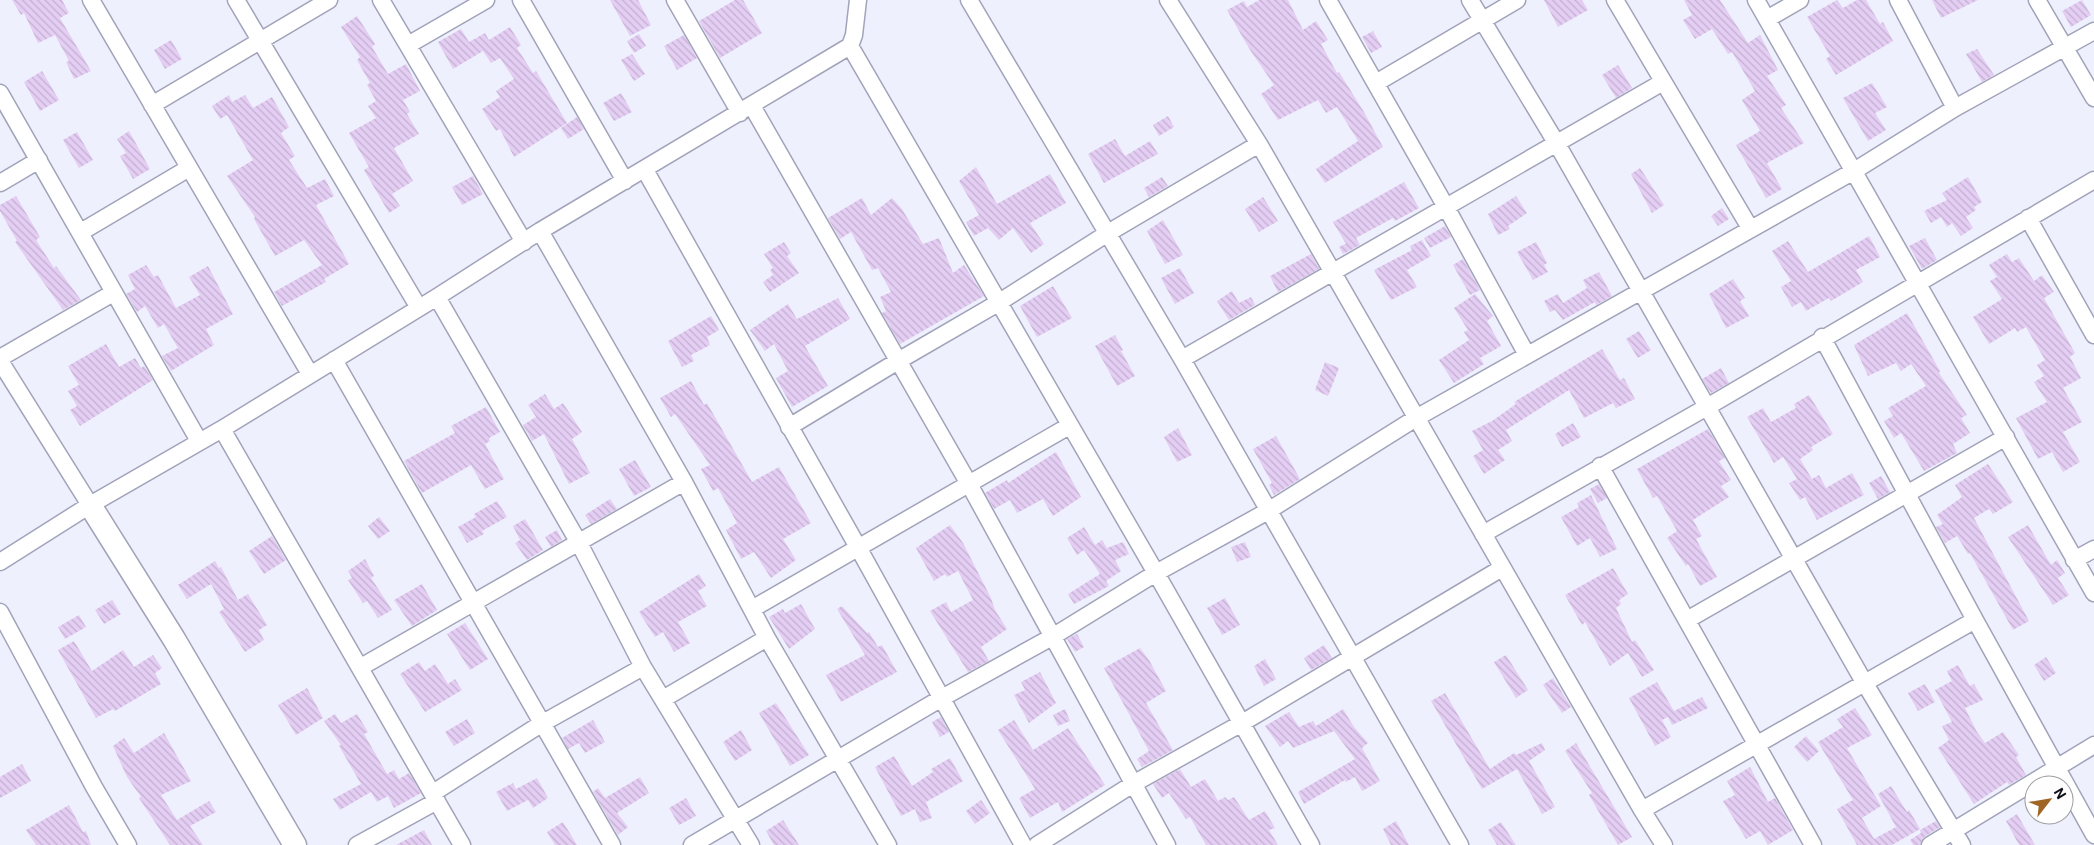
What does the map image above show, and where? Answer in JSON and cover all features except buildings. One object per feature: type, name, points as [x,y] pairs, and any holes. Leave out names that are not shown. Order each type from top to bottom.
[{"type":"street","points":[[91,0],[310,374]]},
{"type":"street","points":[[236,0],[419,308]]},
{"type":"street","points":[[152,105],[329,0]]},
{"type":"street","points":[[382,0],[524,242]]},
{"type":"street","points":[[408,45],[486,0]]},
{"type":"street","points":[[521,0],[625,181]]},
{"type":"street","points":[[675,0],[746,110],[898,361],[969,484],[1167,845]]},
{"type":"street","points":[[0,562],[90,505],[222,429],[437,297],[540,231],[746,110],[850,46],[854,34],[858,0]]},
{"type":"street","points":[[969,0],[1182,359],[1460,845]]},
{"type":"street","points":[[1168,0],[1259,144],[1502,568],[1664,845]]},
{"type":"street","points":[[1328,0],[1446,207],[1527,355]]},
{"type":"street","points":[[1470,0],[1556,144],[1864,682],[1958,838]]},
{"type":"street","points":[[1376,83],[1517,0]]},
{"type":"street","points":[[1615,0],[1750,228]]},
{"type":"street","points":[[1756,0],[2006,437],[2074,560],[2094,592]]},
{"type":"street","points":[[1767,19],[1800,0]]},
{"type":"street","points":[[1898,0],[1955,108]]},
{"type":"street","points":[[2037,0],[2094,98]]},
{"type":"street","points":[[692,845],[940,699],[1052,638],[1156,573],[1268,511],[1416,418],[1854,171],[1955,108],[2094,31]]},
{"type":"street","points":[[850,46],[1156,573],[1311,845]]},
{"type":"street","points":[[1182,359],[1663,82]]},
{"type":"street","points":[[0,93],[199,441]]},
{"type":"street","points":[[789,428],[898,361],[998,303],[1108,233],[1259,144]]},
{"type":"street","points":[[0,183],[39,160]]},
{"type":"street","points":[[81,232],[189,168]]},
{"type":"street","points":[[645,170],[859,549],[1022,845]]},
{"type":"street","points":[[1483,534],[1707,407],[1822,337],[2094,180]]},
{"type":"street","points":[[2028,218],[2094,335]]},
{"type":"street","points":[[540,231],[684,482],[768,638],[888,845]]},
{"type":"street","points":[[113,293],[0,360],[174,639],[295,845]]},
{"type":"street","points":[[437,297],[579,543],[643,667],[751,845]]},
{"type":"street","points":[[1822,337],[1974,620],[2094,835]]},
{"type":"street","points":[[334,360],[612,845]]},
{"type":"street","points":[[752,609],[859,549],[1069,426]]},
{"type":"street","points":[[222,429],[462,845]]},
{"type":"street","points":[[1687,620],[2006,437]]},
{"type":"street","points":[[1600,466],[1813,845]]},
{"type":"street","points":[[361,667],[684,482]]},
{"type":"street","points":[[2074,560],[2094,549]]},
{"type":"street","points":[[1037,845],[1133,784],[1242,723],[1502,568]]},
{"type":"street","points":[[0,612],[94,787],[128,845]]},
{"type":"street","points":[[1642,810],[1974,620]]},
{"type":"street","points":[[663,699],[768,638]]},
{"type":"street","points":[[356,845],[435,797],[541,724],[643,667]]},
{"type":"street","points":[[1930,845],[1958,838],[2057,766],[2094,745]]}]
